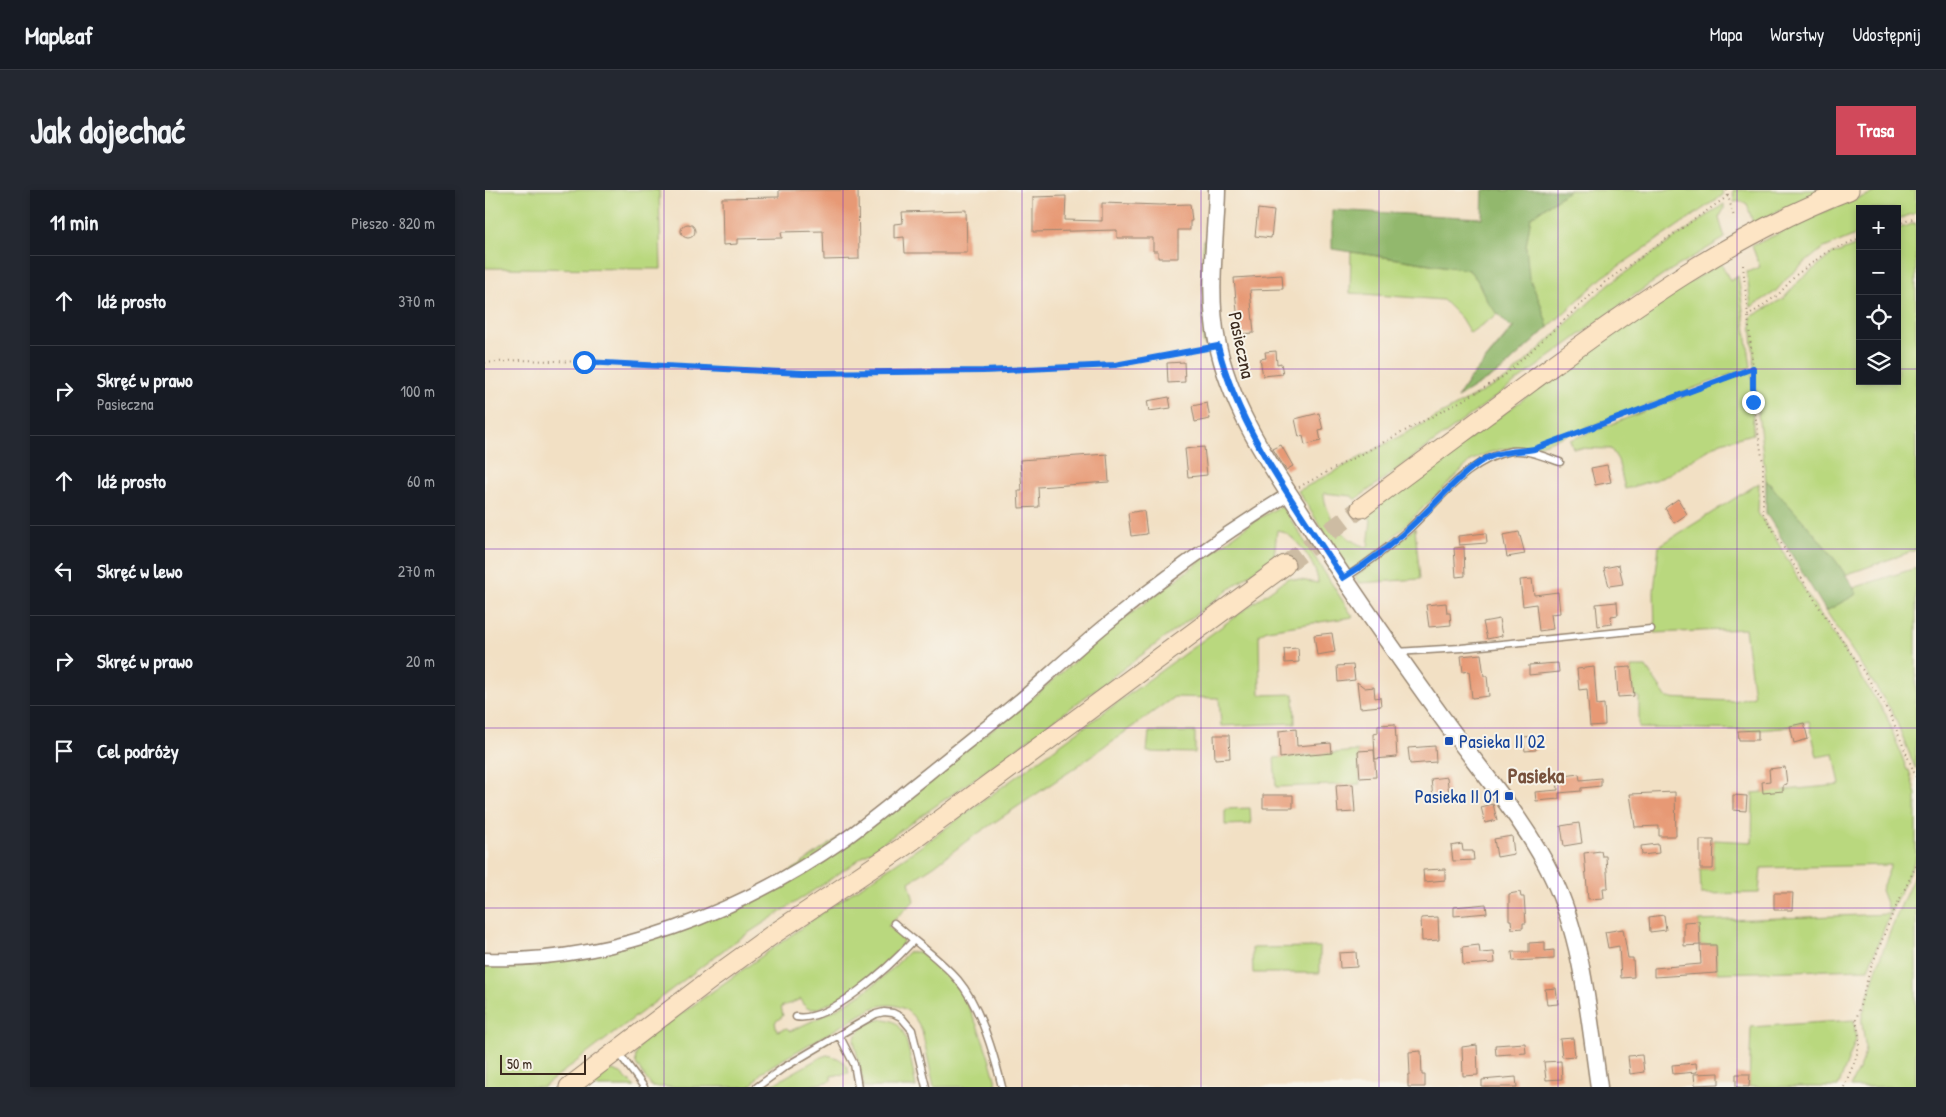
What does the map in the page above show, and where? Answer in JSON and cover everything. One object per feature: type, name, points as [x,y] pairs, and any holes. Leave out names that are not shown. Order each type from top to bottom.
[{"type":"main road","points":[[1361,508],[1575,349],[1676,278],[1757,231],[1849,190]]},
{"type":"main road","points":[[569,1087],[760,944],[927,830],[1285,565]]},
{"type":"street","name":"Pasieczna","points":[[1217,190],[1213,297],[1218,346],[1228,382],[1237,403],[1289,494],[1343,578],[1518,819],[1552,876],[1562,900],[1576,947],[1599,1087]]},
{"type":"street","points":[[485,958],[550,957],[597,950],[635,941],[716,910],[803,866],[844,839],[916,783],[1017,702],[1125,609],[1233,528],[1289,494]]},
{"type":"lane","points":[[1343,578],[1380,554],[1481,462],[1505,453],[1524,451],[1560,462]]},
{"type":"lane","points":[[1395,652],[1461,648],[1651,629]]},
{"type":"lane","points":[[893,924],[958,980],[969,996],[991,1048],[1002,1087]]},
{"type":"lane","points":[[796,1017],[802,1018],[817,1014],[834,1006],[889,967],[913,941]]},
{"type":"lane","points":[[757,1087],[783,1068],[876,1014],[893,1013],[901,1018],[912,1030],[925,1087]]},
{"type":"lane","points":[[839,1035],[853,1064],[858,1087]]},
{"type":"lane","points":[[617,1050],[643,1087]]},
{"type":"path","points":[[1727,190],[1734,217]]},
{"type":"path","points":[[1289,494],[1504,376],[1605,282],[1728,196]]},
{"type":"path","points":[[1901,223],[1916,218]]},
{"type":"path","points":[[1748,316],[1778,295],[1796,276],[1827,252],[1856,240]]},
{"type":"path","points":[[1743,265],[1753,368],[1753,402],[1763,463],[1763,513],[1819,607],[1864,672],[1890,714],[1916,777]]},
{"type":"path","points":[[485,363],[520,360],[565,361],[803,373],[983,371],[1115,365],[1218,346]]},
{"type":"path","points":[[1524,451],[1534,449],[1753,368]]},
{"type":"path","points":[[1844,1087],[1856,1058],[1860,1040],[1856,1020],[1870,970],[1892,915],[1916,866]]},
{"type":"green space","points":[[485,190],[659,190],[661,269],[485,268]]},
{"type":"green space","points":[[1483,190],[1570,190],[1531,217],[1526,246],[1529,278],[1540,302],[1548,327],[1502,370],[1457,398],[1468,381],[1514,327],[1509,326],[1488,303],[1477,280],[1469,270],[1332,249],[1332,210],[1482,218]]},
{"type":"green space","points":[[1570,190],[1722,190],[1723,195],[1603,277],[1502,370],[1457,398],[1468,381],[1513,327],[1509,326],[1498,314],[1470,333],[1461,318],[1443,300],[1350,293],[1351,252],[1469,270],[1478,280],[1531,217]]},
{"type":"green space","points":[[1733,190],[1823,190],[1753,223],[1747,204],[1741,201],[1734,202]]},
{"type":"green space","points":[[1881,190],[1916,190],[1916,213],[1901,218],[1901,205],[1856,205],[1856,235],[1822,249],[1790,275],[1775,292],[1751,307],[1747,272],[1760,267],[1752,246],[1830,209]]},
{"type":"green space","points":[[1724,204],[1724,209],[1719,218],[1725,238],[1671,270],[1630,298],[1355,500],[1352,496],[1324,493],[1325,501],[1332,519],[1344,534],[1360,545],[1368,547],[1371,520],[1366,514],[1651,306],[1721,263],[1730,281],[1738,276],[1751,367],[1532,448],[1500,450],[1478,457],[1471,461],[1383,547],[1349,571],[1298,491],[1508,378],[1609,284]]},
{"type":"green space","points":[[1916,223],[1916,550],[1845,575],[1817,537],[1766,480],[1756,396],[1751,317],[1784,298],[1799,281],[1831,255],[1856,246],[1856,385],[1901,385],[1901,228]]},
{"type":"green space","points":[[1203,240],[1208,241],[1211,342],[1203,344]]},
{"type":"green space","points":[[1752,370],[1753,434],[1721,442],[1664,477],[1625,489],[1618,460],[1611,449],[1573,448],[1570,440]]},
{"type":"green space","points":[[1766,480],[1827,549],[1857,594],[1826,611],[1766,513]]},
{"type":"green space","points":[[1759,483],[1758,513],[1777,541],[1805,591],[1886,715],[1907,770],[1909,770],[1916,795],[1916,858],[1890,914],[1881,890],[1891,865],[1761,868],[1759,893],[1701,894],[1700,869],[1713,869],[1714,840],[1752,842],[1753,793],[1840,785],[1834,754],[1817,757],[1809,721],[1782,728],[1758,730],[1639,728],[1639,697],[1634,696],[1631,667],[1646,667],[1667,698],[1733,701],[1754,696],[1745,629],[1655,633],[1654,591],[1659,546]]},
{"type":"green space","points":[[1279,507],[1283,508],[1286,512],[1353,617],[1267,630],[1259,634],[1260,695],[1294,694],[1295,723],[1221,726],[1219,698],[1174,697],[909,882],[914,901],[888,926],[901,937],[903,942],[898,950],[876,971],[846,993],[820,1008],[807,1008],[801,999],[781,1007],[783,1016],[775,1022],[777,1031],[787,1028],[790,1031],[824,1015],[868,989],[908,952],[920,952],[941,969],[959,990],[982,1037],[997,1087],[934,1087],[922,1031],[918,1023],[908,1011],[888,1005],[871,1009],[773,1065],[761,1073],[750,1087],[652,1087],[637,1066],[636,1057],[637,1051],[644,1041],[663,1024],[667,1024],[829,908],[920,847],[1288,578],[1318,583],[1310,559],[1297,543],[1284,532],[1277,530],[1274,556],[997,763],[828,881],[730,945],[543,1087],[485,1087],[485,963],[549,961],[744,904],[989,732],[1038,693],[1117,624],[1254,521]]},
{"type":"green space","points":[[1415,528],[1420,579],[1359,583],[1355,576],[1388,553]]},
{"type":"green space","points":[[1916,568],[1916,770],[1893,713],[1826,611],[1856,594],[1853,588]]},
{"type":"green space","points":[[1149,732],[1195,732],[1195,753],[1147,752]]},
{"type":"green space","points":[[1358,751],[1360,784],[1276,787],[1274,758]]},
{"type":"green space","points":[[1250,808],[1251,824],[1225,825],[1225,809]]},
{"type":"green space","points":[[1916,872],[1916,1087],[1850,1087],[1865,1052],[1862,1017],[1867,998],[1900,907]]},
{"type":"green space","points":[[1890,914],[1868,969],[1717,973],[1716,945],[1700,945],[1699,921]]},
{"type":"green space","points":[[1320,947],[1320,973],[1253,973],[1252,948]]},
{"type":"green space","points":[[885,1019],[895,1022],[905,1037],[916,1087],[864,1087],[854,1040],[859,1031],[867,1025]]},
{"type":"green space","points":[[1854,1020],[1856,1039],[1838,1087],[1749,1087],[1751,1027]]},
{"type":"green space","points":[[827,1055],[841,1060],[846,1065],[849,1073],[831,1076],[831,1081],[805,1087],[768,1087],[821,1057]]},
{"type":"green space","points":[[607,1068],[621,1073],[635,1087],[580,1087]]},
{"type":"building","points":[[779,190],[858,190],[859,259],[824,260],[823,231],[781,232],[782,238],[737,239],[737,244],[723,245],[722,198],[779,197]]},
{"type":"building","points":[[1066,196],[1065,220],[1102,221],[1102,203],[1190,204],[1192,221],[1190,221],[1190,230],[1178,230],[1178,258],[1158,258],[1158,251],[1153,251],[1153,238],[1117,238],[1117,230],[1033,232],[1033,197]]},
{"type":"building","points":[[1258,209],[1274,211],[1271,238],[1255,236]]},
{"type":"building","points":[[966,210],[967,253],[905,253],[904,237],[894,238],[894,224],[903,223],[902,212]]},
{"type":"building","points":[[685,224],[691,224],[695,231],[691,238],[685,238],[681,234],[681,228]]},
{"type":"building","points":[[1282,275],[1283,289],[1250,290],[1254,333],[1239,334],[1234,278]]},
{"type":"building","points":[[1276,351],[1277,364],[1281,363],[1283,374],[1263,376],[1260,359],[1266,358],[1265,352]]},
{"type":"building","points":[[1184,362],[1185,382],[1168,383],[1167,363]]},
{"type":"building","points":[[1169,397],[1171,408],[1149,411],[1147,401]]},
{"type":"building","points":[[1207,403],[1210,419],[1195,422],[1192,406]]},
{"type":"building","points":[[1319,413],[1323,430],[1319,431],[1321,441],[1305,445],[1303,436],[1299,437],[1295,419]]},
{"type":"building","points":[[1281,445],[1293,466],[1286,470],[1273,449]]},
{"type":"building","points":[[1204,447],[1207,475],[1188,477],[1185,449]]},
{"type":"building","points":[[1107,454],[1109,482],[1038,487],[1039,507],[1019,508],[1018,491],[1022,491],[1020,460]]},
{"type":"building","points":[[1607,465],[1611,482],[1595,485],[1591,468]]},
{"type":"building","points":[[1678,499],[1687,514],[1674,523],[1665,508]]},
{"type":"building","points":[[1144,511],[1147,534],[1131,536],[1128,513]]},
{"type":"building","points":[[1519,532],[1525,554],[1507,557],[1503,535]]},
{"type":"building","points":[[1486,533],[1487,543],[1459,545],[1458,536]]},
{"type":"building","points":[[1464,547],[1465,576],[1456,577],[1454,548]]},
{"type":"building","points":[[1619,565],[1623,584],[1609,586],[1604,568]]},
{"type":"building","points":[[1532,579],[1534,595],[1558,592],[1560,613],[1551,614],[1553,629],[1539,631],[1536,604],[1523,606],[1520,580]]},
{"type":"building","points":[[1617,602],[1618,615],[1611,616],[1612,624],[1598,626],[1596,604]]},
{"type":"building","points":[[1446,603],[1447,613],[1450,613],[1451,625],[1429,627],[1426,605]]},
{"type":"building","points":[[1499,619],[1502,636],[1487,639],[1483,622]]},
{"type":"building","points":[[1332,633],[1335,652],[1317,655],[1314,635]]},
{"type":"building","points":[[1298,648],[1299,662],[1285,663],[1284,649]]},
{"type":"building","points":[[1481,654],[1484,676],[1487,676],[1489,696],[1472,698],[1469,671],[1463,672],[1461,656]]},
{"type":"building","points":[[1558,663],[1559,672],[1529,675],[1529,665]]},
{"type":"building","points":[[1353,665],[1355,680],[1338,682],[1337,666]]},
{"type":"building","points":[[1594,667],[1597,705],[1604,704],[1605,725],[1590,726],[1587,689],[1579,690],[1577,669]]},
{"type":"building","points":[[1631,667],[1634,696],[1618,697],[1616,668]]},
{"type":"building","points":[[1357,682],[1365,688],[1374,687],[1375,698],[1380,697],[1381,706],[1360,708]]},
{"type":"building","points":[[1804,723],[1808,739],[1794,743],[1790,726]]},
{"type":"building","points":[[1395,724],[1397,757],[1375,759],[1374,734],[1378,733],[1378,725]]},
{"type":"building","points":[[1296,729],[1297,746],[1331,743],[1332,753],[1280,758],[1279,731]]},
{"type":"building","points":[[1758,730],[1758,740],[1739,740],[1738,731]]},
{"type":"building","points":[[1214,735],[1229,735],[1230,758],[1215,759]]},
{"type":"building","points":[[1535,737],[1536,750],[1525,751],[1523,738]]},
{"type":"building","points":[[1435,746],[1436,762],[1410,764],[1408,748]]},
{"type":"building","points":[[1374,750],[1376,777],[1360,778],[1358,751]]},
{"type":"building","points":[[1785,767],[1787,784],[1783,785],[1783,791],[1763,793],[1762,782],[1770,781],[1769,769]]},
{"type":"building","points":[[1579,774],[1580,780],[1601,778],[1601,786],[1581,788],[1581,791],[1559,793],[1559,799],[1536,801],[1535,792],[1558,790],[1557,777]]},
{"type":"building","points":[[1447,777],[1449,795],[1433,797],[1431,779]]},
{"type":"building","points":[[1353,784],[1355,812],[1338,813],[1336,785]]},
{"type":"building","points":[[1675,792],[1676,836],[1659,836],[1659,826],[1635,827],[1630,794]]},
{"type":"building","points":[[1263,795],[1293,795],[1293,808],[1263,808]]},
{"type":"building","points":[[1733,795],[1747,796],[1746,811],[1733,810]]},
{"type":"building","points":[[1493,804],[1497,820],[1485,823],[1481,807]]},
{"type":"building","points":[[1579,823],[1582,843],[1564,846],[1561,826]]},
{"type":"building","points":[[1512,836],[1514,854],[1497,857],[1494,839]]},
{"type":"building","points":[[1700,840],[1714,840],[1713,869],[1700,869]]},
{"type":"building","points":[[1462,844],[1463,851],[1473,851],[1474,860],[1453,861],[1451,846]]},
{"type":"building","points":[[1658,844],[1659,853],[1642,855],[1641,846]]},
{"type":"building","points":[[1601,851],[1602,856],[1606,856],[1608,888],[1603,888],[1604,898],[1588,899],[1584,853]]},
{"type":"building","points":[[1445,869],[1445,880],[1424,882],[1423,870]]},
{"type":"building","points":[[1520,892],[1521,897],[1524,897],[1526,923],[1523,923],[1523,928],[1512,929],[1511,920],[1509,920],[1509,894]]},
{"type":"building","points":[[1774,893],[1793,893],[1792,910],[1774,910]]},
{"type":"building","points":[[1486,904],[1487,913],[1454,916],[1454,907]]},
{"type":"building","points":[[1664,915],[1666,930],[1650,932],[1649,917]]},
{"type":"building","points":[[1438,917],[1439,940],[1422,941],[1421,918]]},
{"type":"building","points":[[1699,921],[1700,945],[1684,946],[1684,922]]},
{"type":"building","points":[[1623,929],[1628,958],[1633,958],[1634,977],[1621,978],[1619,946],[1608,948],[1605,932]]},
{"type":"building","points":[[1545,942],[1545,951],[1554,950],[1554,959],[1513,961],[1512,952],[1529,952],[1529,943]]},
{"type":"building","points":[[1479,945],[1480,953],[1494,952],[1495,963],[1463,965],[1462,947]]},
{"type":"building","points":[[1700,945],[1716,945],[1717,973],[1654,977],[1654,968],[1701,964]]},
{"type":"building","points":[[1356,952],[1357,967],[1340,968],[1339,953]]},
{"type":"building","points":[[1556,988],[1558,1004],[1547,1005],[1545,989]]},
{"type":"building","points":[[1573,1038],[1575,1056],[1562,1057],[1560,1039]]},
{"type":"building","points":[[1525,1043],[1526,1053],[1496,1055],[1495,1045]]},
{"type":"building","points":[[1477,1045],[1478,1075],[1463,1076],[1462,1047]]},
{"type":"building","points":[[1421,1051],[1422,1075],[1425,1075],[1425,1087],[1408,1087],[1408,1075],[1410,1075],[1409,1052]]},
{"type":"building","points":[[1642,1055],[1644,1072],[1630,1074],[1628,1056]]},
{"type":"building","points":[[1561,1061],[1562,1079],[1546,1080],[1544,1062]]},
{"type":"building","points":[[1696,1063],[1697,1072],[1673,1074],[1672,1065]]},
{"type":"building","points":[[1719,1073],[1719,1084],[1695,1085],[1694,1074]]},
{"type":"building","points":[[1736,1074],[1750,1074],[1749,1087],[1736,1087]]},
{"type":"building","points":[[1516,1077],[1517,1087],[1482,1087],[1482,1080]]},
{"type":"tunnel","points":[[1285,565],[1361,508]]},
{"type":"place","name":"Pasieka II 02","points":[[1449,741]]},
{"type":"place","name":"Pasieka II 01","points":[[1509,796]]},
{"type":"district","name":"Pasieka","points":[[1536,776]]},
{"type":"route","points":[[584,362],[803,373],[983,371],[1115,365],[1218,346],[1228,382],[1249,426],[1289,494],[1343,578],[1380,554],[1469,471],[1486,459],[1513,451],[1534,449],[1753,368],[1753,402]]}]
